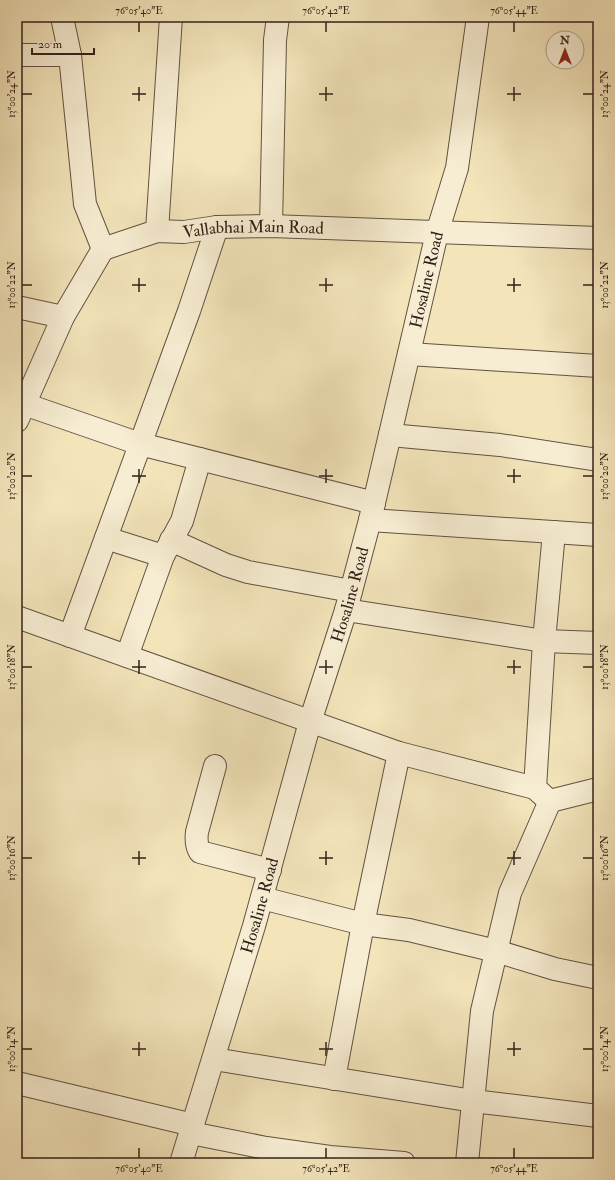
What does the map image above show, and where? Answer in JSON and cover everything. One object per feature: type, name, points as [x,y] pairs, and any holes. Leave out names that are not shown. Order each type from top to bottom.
[{"type":"street","points":[[62,17],[70,55],[85,204],[103,249],[63,317],[21,412],[200,459],[372,512],[554,532],[598,534]]},
{"type":"street","points":[[156,231],[171,17]]},
{"type":"street","points":[[271,226],[275,40],[278,17]]},
{"type":"street","name":"Hosaline Road","points":[[181,1163],[262,898],[310,722],[349,600],[372,512],[437,233],[457,168],[478,17]]},
{"type":"street","points":[[17,55],[70,55]]},
{"type":"street","name":"Vallabhai Main Road","points":[[103,249],[156,231],[184,232],[217,227],[271,226],[598,238]]},
{"type":"street","points":[[70,636],[189,311],[217,227]]},
{"type":"street","points":[[17,307],[63,317]]},
{"type":"street","points":[[409,354],[598,366]]},
{"type":"street","points":[[390,434],[500,445],[598,460]]},
{"type":"street","points":[[127,656],[167,548],[182,520],[200,459]]},
{"type":"street","points":[[467,1163],[482,1010],[510,893],[542,794],[544,641],[554,532]]},
{"type":"street","points":[[106,538],[167,548],[349,600],[544,641],[598,643]]},
{"type":"street","points":[[17,617],[399,753],[542,794],[598,789]]},
{"type":"street","points":[[334,1079],[363,924],[399,753]]},
{"type":"street","points":[[215,766],[197,832],[196,838],[200,852],[270,870]]},
{"type":"street","points":[[262,898],[363,924],[409,930],[496,951],[555,969],[598,978]]},
{"type":"street","points":[[214,1059],[473,1101],[598,1116]]},
{"type":"street","points":[[17,1083],[266,1148],[330,1157],[404,1163]]}]
